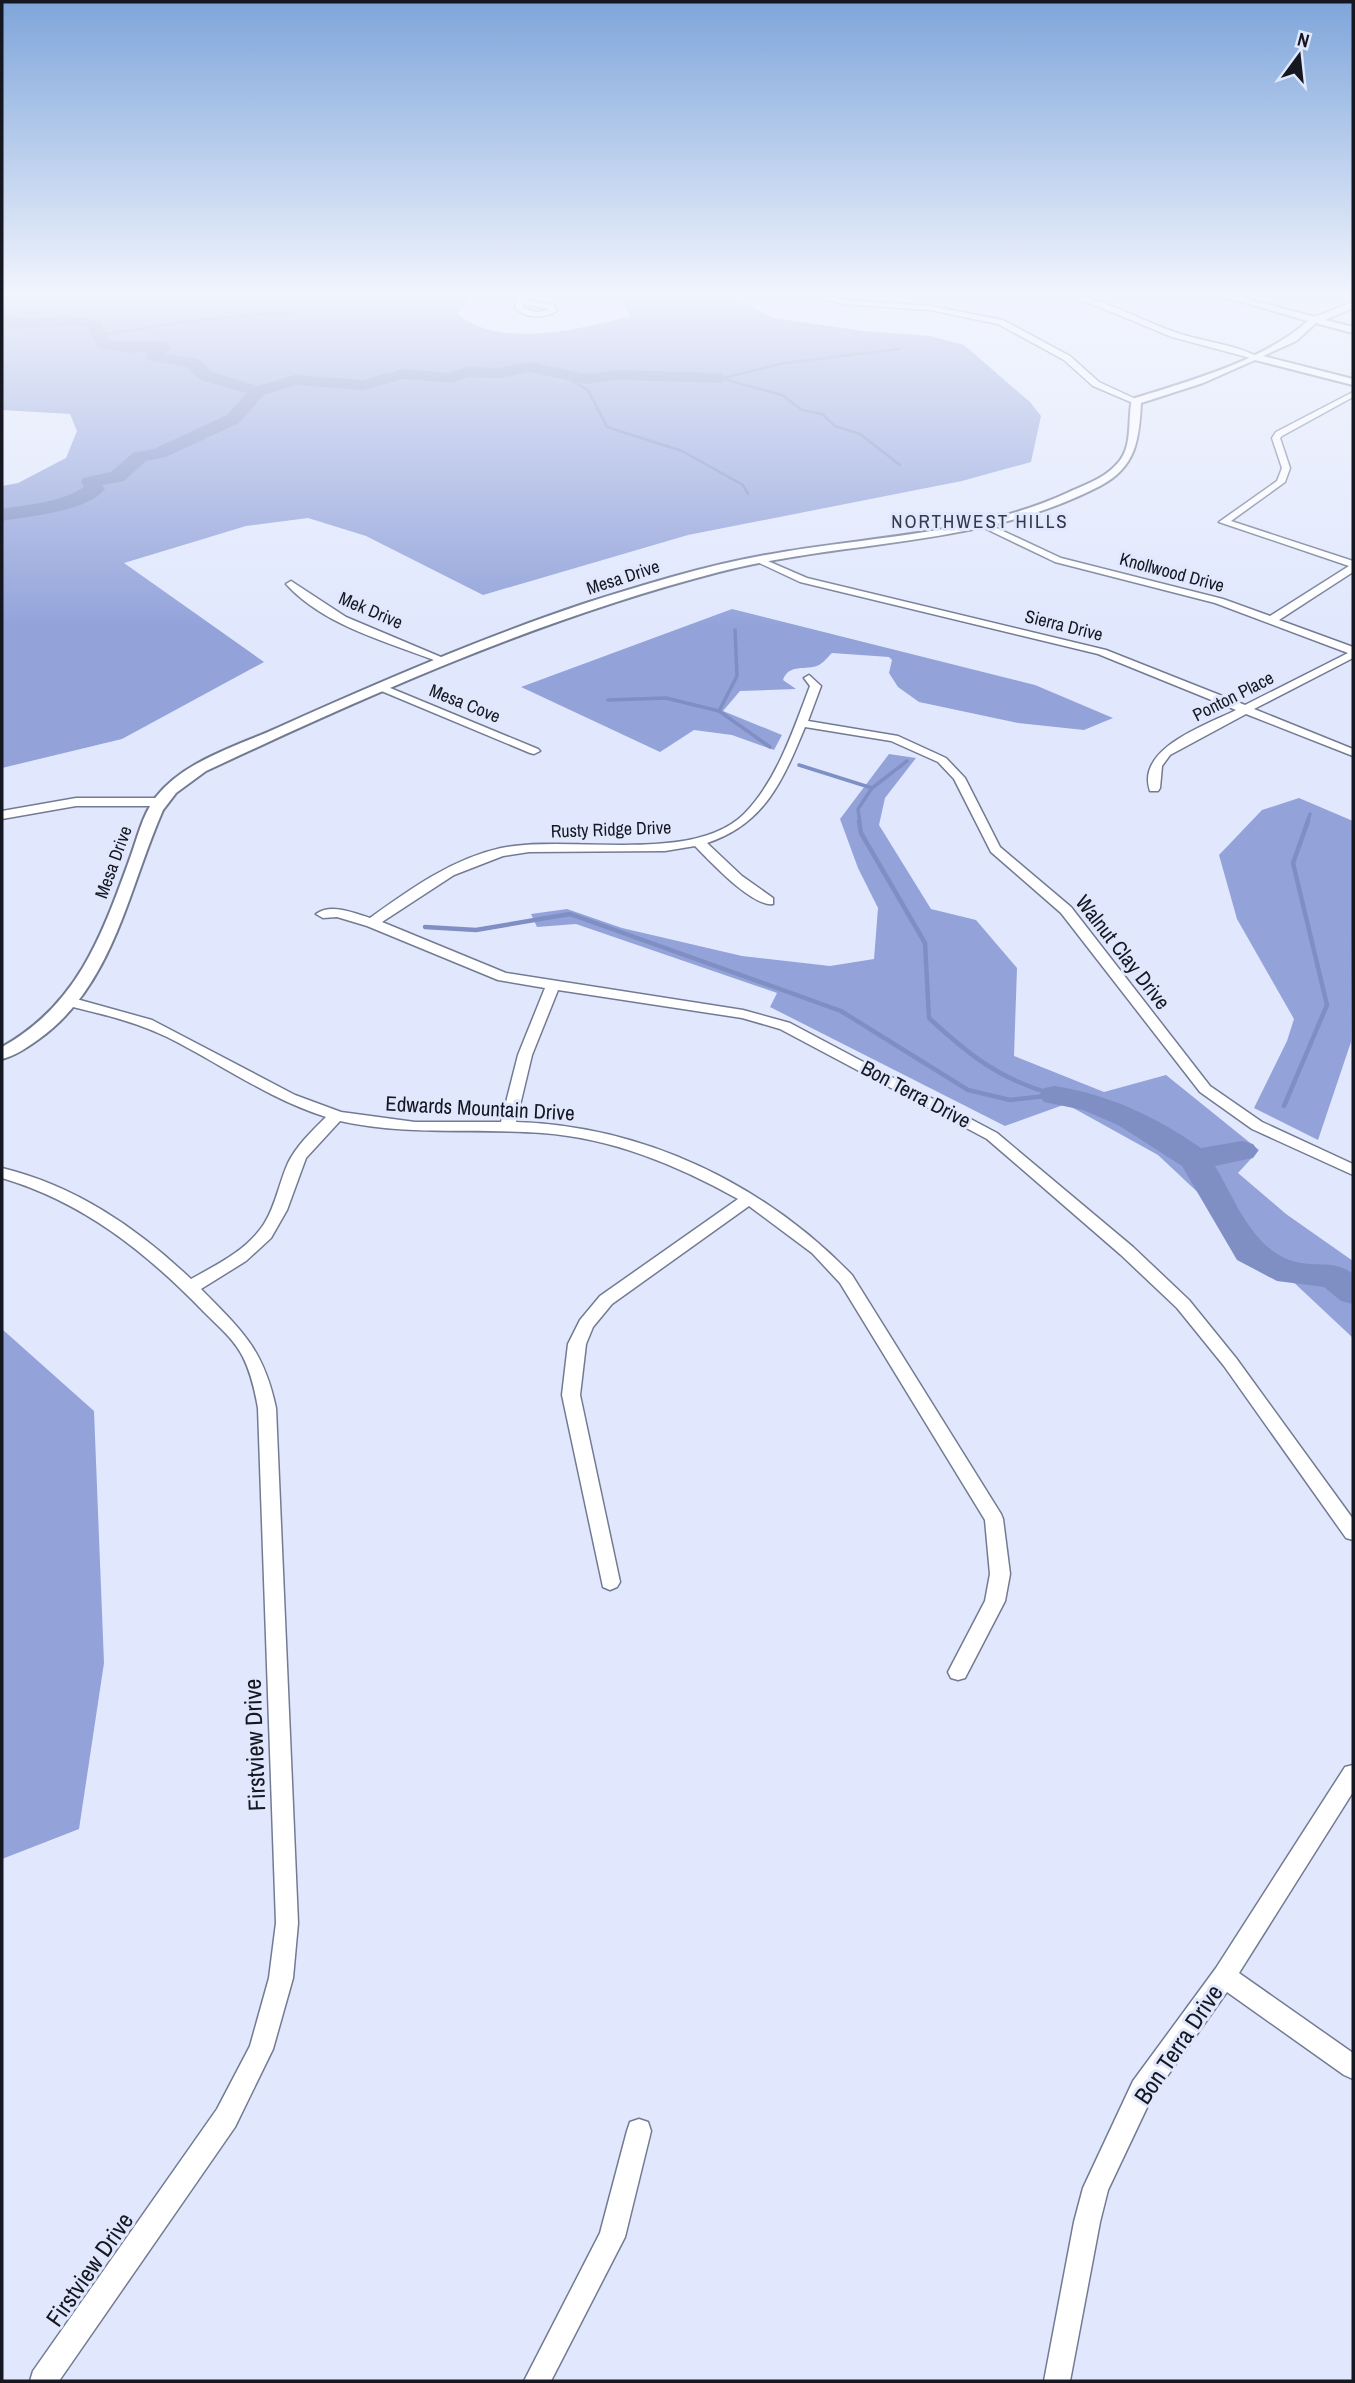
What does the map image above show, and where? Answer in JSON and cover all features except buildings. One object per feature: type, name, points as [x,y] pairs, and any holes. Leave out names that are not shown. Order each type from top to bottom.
[{"type":"street","name":"Mesa Drive","points":[[2,1054],[48,1023],[70,1002],[86,977],[116,912],[137,861],[149,818],[159,802],[182,779],[201,768],[443,660],[622,597],[709,571],[758,560],[983,525],[1070,496],[1117,471],[1130,457],[1135,446],[1136,404]]},
{"type":"street","points":[[1334,404],[1279,434],[1276,438],[1286,468],[1282,482],[1224,522],[1353,566]]},
{"type":"street","name":"Knollwood Drive","points":[[983,525],[1058,560],[1174,587],[1353,652]]},
{"type":"street","name":"Sierra Drive","points":[[758,560],[804,580],[1102,652],[1353,753]]},
{"type":"street","points":[[1270,620],[1353,566]]},
{"type":"street","name":"Mek Drive","points":[[291,584],[302,596],[322,608],[443,660]]},
{"type":"street","name":"Ponton Place","points":[[1154,788],[1154,768],[1158,759],[1180,743],[1353,652]]},
{"type":"street","name":"Rusty Ridge Drive","points":[[372,923],[447,872],[505,852],[652,848],[697,841],[729,830],[746,819],[761,800],[801,723],[816,686],[809,678]]},
{"type":"street","name":"Mesa Cove","points":[[383,688],[534,751]]},
{"type":"street","name":"Walnut Clay Drive","points":[[801,723],[894,738],[942,760],[959,778],[995,849],[1066,910],[1205,1089],[1225,1107],[1273,1135],[1353,1170]]},
{"type":"street","points":[[2,815],[75,802],[159,802]]},
{"type":"street","points":[[697,841],[737,879],[768,901]]},
{"type":"street","name":"Bon Terra Drive","points":[[323,914],[338,913],[372,923],[503,977],[743,1014],[785,1026],[992,1136],[1127,1251],[1183,1304],[1230,1362],[1353,1533]]},
{"type":"street","points":[[508,1127],[515,1082],[533,1029],[553,986]]},
{"type":"street","name":"Edwards Mountain Drive","points":[[70,1002],[148,1023],[302,1102],[336,1116],[377,1124],[508,1127],[589,1135],[652,1152],[684,1163],[748,1199],[801,1236],[831,1260],[846,1279],[994,1519],[1000,1574],[995,1601],[958,1672]]},
{"type":"street","points":[[191,1287],[245,1255],[265,1235],[283,1206],[295,1164],[309,1143],[336,1116]]},
{"type":"street","name":"Firstview Drive","points":[[2,1173],[50,1188],[96,1210],[191,1287],[247,1347],[263,1385],[267,1408],[287,1923],[281,1978],[261,2049],[226,2118],[43,2381]]},
{"type":"street","points":[[610,1581],[571,1395],[577,1344],[586,1324],[606,1300],[748,1199]]},
{"type":"street","name":"Bon Terra Drive","points":[[1057,2381],[1096,2188],[1142,2090],[1224,1976],[1353,1774]]},
{"type":"street","points":[[1224,1976],[1353,2067]]},
{"type":"street","points":[[537,2381],[612,2237],[639,2131]]},
{"type":"shaded area","points":[[2,404],[1032,404],[1041,416],[1031,462],[962,481],[688,535],[483,595],[366,536],[308,518],[246,526],[124,563],[264,662],[122,739],[2,768],[2,486],[18,483],[66,458],[77,431],[70,414],[2,410]]},
{"type":"shaded area","points":[[732,609],[1035,685],[1113,718],[1084,730],[1018,723],[919,702],[898,687],[889,673],[892,660],[889,657],[832,653],[819,665],[789,671],[783,680],[796,689],[740,691],[723,711],[782,735],[774,750],[732,735],[694,730],[660,752],[521,687]]},
{"type":"shaded area","points":[[889,754],[916,758],[885,798],[879,825],[931,909],[976,920],[1017,968],[1014,1056],[1104,1092],[1166,1075],[1259,1150],[1238,1173],[1286,1214],[1353,1261],[1353,1338],[1158,1155],[1066,1104],[1005,1126],[770,1007],[777,993],[576,924],[537,927],[531,914],[567,909],[622,928],[742,956],[830,966],[874,959],[878,908],[858,868],[840,819]]},
{"type":"shaded area","points":[[1299,798],[1353,821],[1351,1042],[1318,1140],[1254,1108],[1287,1041],[1294,1019],[1237,919],[1219,855],[1262,810]]},
{"type":"shaded area","points":[[2,1329],[94,1411],[104,1663],[79,1829],[2,1859]]},
{"type":"waterway","points":[[2,515],[64,503],[87,495],[95,489],[90,482],[117,477],[140,457],[159,453],[233,419],[246,404]]},
{"type":"waterway","points":[[595,404],[607,427],[682,451],[743,485],[748,494]]},
{"type":"waterway","points":[[794,404],[802,410],[822,414],[835,426],[860,434],[900,465]]},
{"type":"waterway","points":[[719,711],[737,676],[735,630]]},
{"type":"waterway","points":[[608,700],[666,698],[719,711]]},
{"type":"waterway","points":[[719,711],[770,747]]},
{"type":"waterway","points":[[872,788],[907,761]]},
{"type":"waterway","points":[[799,765],[872,788]]},
{"type":"waterway","points":[[860,823],[858,809],[872,788]]},
{"type":"waterway","points":[[1307,823],[1310,814]]},
{"type":"waterway","points":[[859,821],[861,833],[925,943],[929,1018],[1000,1073],[1052,1094]]},
{"type":"waterway","points":[[1284,1106],[1327,1005],[1293,863],[1308,821]]},
{"type":"waterway","points":[[425,927],[476,930],[570,914],[841,1011],[968,1090],[1010,1100],[1055,1095]]},
{"type":"waterway","points":[[1055,1095],[1075,1098],[1112,1110],[1162,1136],[1195,1159]]},
{"type":"waterway","points":[[1195,1159],[1242,1151]]},
{"type":"waterway","points":[[1195,1159],[1249,1252],[1289,1273],[1333,1276],[1353,1292]]},
{"type":"district","name":"NORTHWEST HILLS","points":[[980,521]]}]
